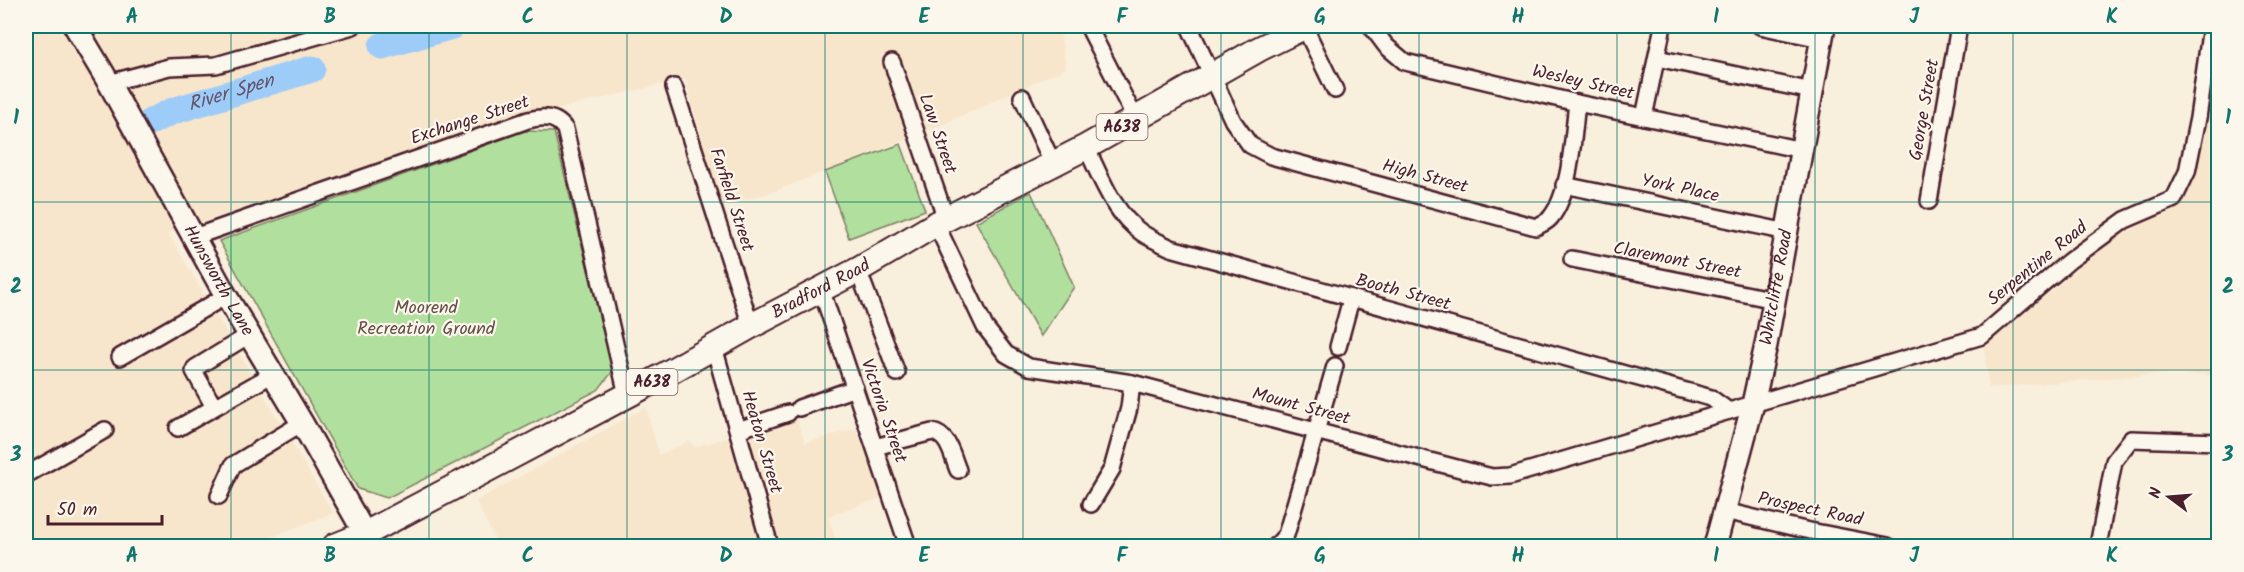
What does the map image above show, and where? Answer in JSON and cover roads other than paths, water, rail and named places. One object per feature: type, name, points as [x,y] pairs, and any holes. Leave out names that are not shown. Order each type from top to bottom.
[{"type":"main road","name":"Hunsworth Lane","points":[[75,26],[109,83],[226,296],[365,534]]},
{"type":"main road","name":"Bradford Road","points":[[335,546],[365,534],[627,395],[858,270],[941,221],[1136,120],[1280,32],[1305,26]]},
{"type":"main road","name":"Whitcliffe Road","points":[[1715,546],[1753,404],[1775,300],[1823,32]]},
{"type":"street","points":[[109,83],[169,67],[216,65],[353,26]]},
{"type":"street","points":[[1088,26],[1136,120]]},
{"type":"street","name":"High Street","points":[[1189,26],[1233,121],[1250,145],[1271,156],[1536,227],[1550,220],[1560,203],[1577,103]]},
{"type":"street","points":[[1305,26],[1335,90]]},
{"type":"street","name":"Wesley Street","points":[[1371,26],[1386,46],[1405,62],[1577,103],[1802,150]]},
{"type":"street","points":[[1644,117],[1663,26]]},
{"type":"street","points":[[1760,26],[1823,32]]},
{"type":"street","name":"George Street","points":[[1929,201],[1959,26]]},
{"type":"street","name":"Serpentine Road","points":[[1753,404],[1982,336],[2069,261],[2125,220],[2174,199],[2187,172],[2198,118],[2211,26]]},
{"type":"street","points":[[1657,58],[1812,91]]},
{"type":"street","name":"Law Street","points":[[892,62],[941,221]]},
{"type":"street","name":"Farfield Street","points":[[674,87],[751,326]]},
{"type":"street","points":[[1022,97],[1053,164]]},
{"type":"street","name":"Exchange Street","points":[[194,237],[528,120],[538,117],[555,120],[565,129],[627,395]]},
{"type":"street","name":"Booth Street","points":[[1086,147],[1115,207],[1142,233],[1171,248],[1711,398],[1729,411]]},
{"type":"street","name":"York Place","points":[[1564,185],[1787,232]]},
{"type":"street","name":"Mount Street","points":[[941,221],[985,327],[1006,354],[1029,367],[1132,382],[1492,477],[1510,476],[1729,411]]},
{"type":"street","name":"Claremont Street","points":[[1572,259],[1775,300]]},
{"type":"street","points":[[858,270],[897,373]]},
{"type":"street","name":"Victoria Street","points":[[821,289],[908,546]]},
{"type":"street","points":[[120,357],[226,296]]},
{"type":"street","points":[[1338,347],[1351,299]]},
{"type":"street","points":[[214,407],[194,371],[195,368],[249,335]]},
{"type":"street","name":"Heaton Street","points":[[714,347],[770,546]]},
{"type":"street","points":[[1276,546],[1286,535],[1335,366]]},
{"type":"street","points":[[178,428],[273,374]]},
{"type":"street","points":[[1091,504],[1112,469],[1129,408],[1132,382]]},
{"type":"street","points":[[738,430],[855,388]]},
{"type":"street","points":[[1729,411],[1753,404]]},
{"type":"street","points":[[219,496],[233,465],[302,423]]},
{"type":"street","points":[[26,476],[105,430]]},
{"type":"street","points":[[875,447],[932,432],[940,434],[958,470]]},
{"type":"street","points":[[2098,546],[2114,461],[2131,439],[2218,442]]},
{"type":"street","name":"Prospect Road","points":[[1725,511],[1888,546]]},
{"type":"waterway","name":"River Spen","points":[[382,46],[452,26]]},
{"type":"waterway","name":"River Spen","points":[[152,121],[173,111],[312,69]]},
{"type":"park label","name":"Moorend Recreation Ground","points":[[426,318]]}]
